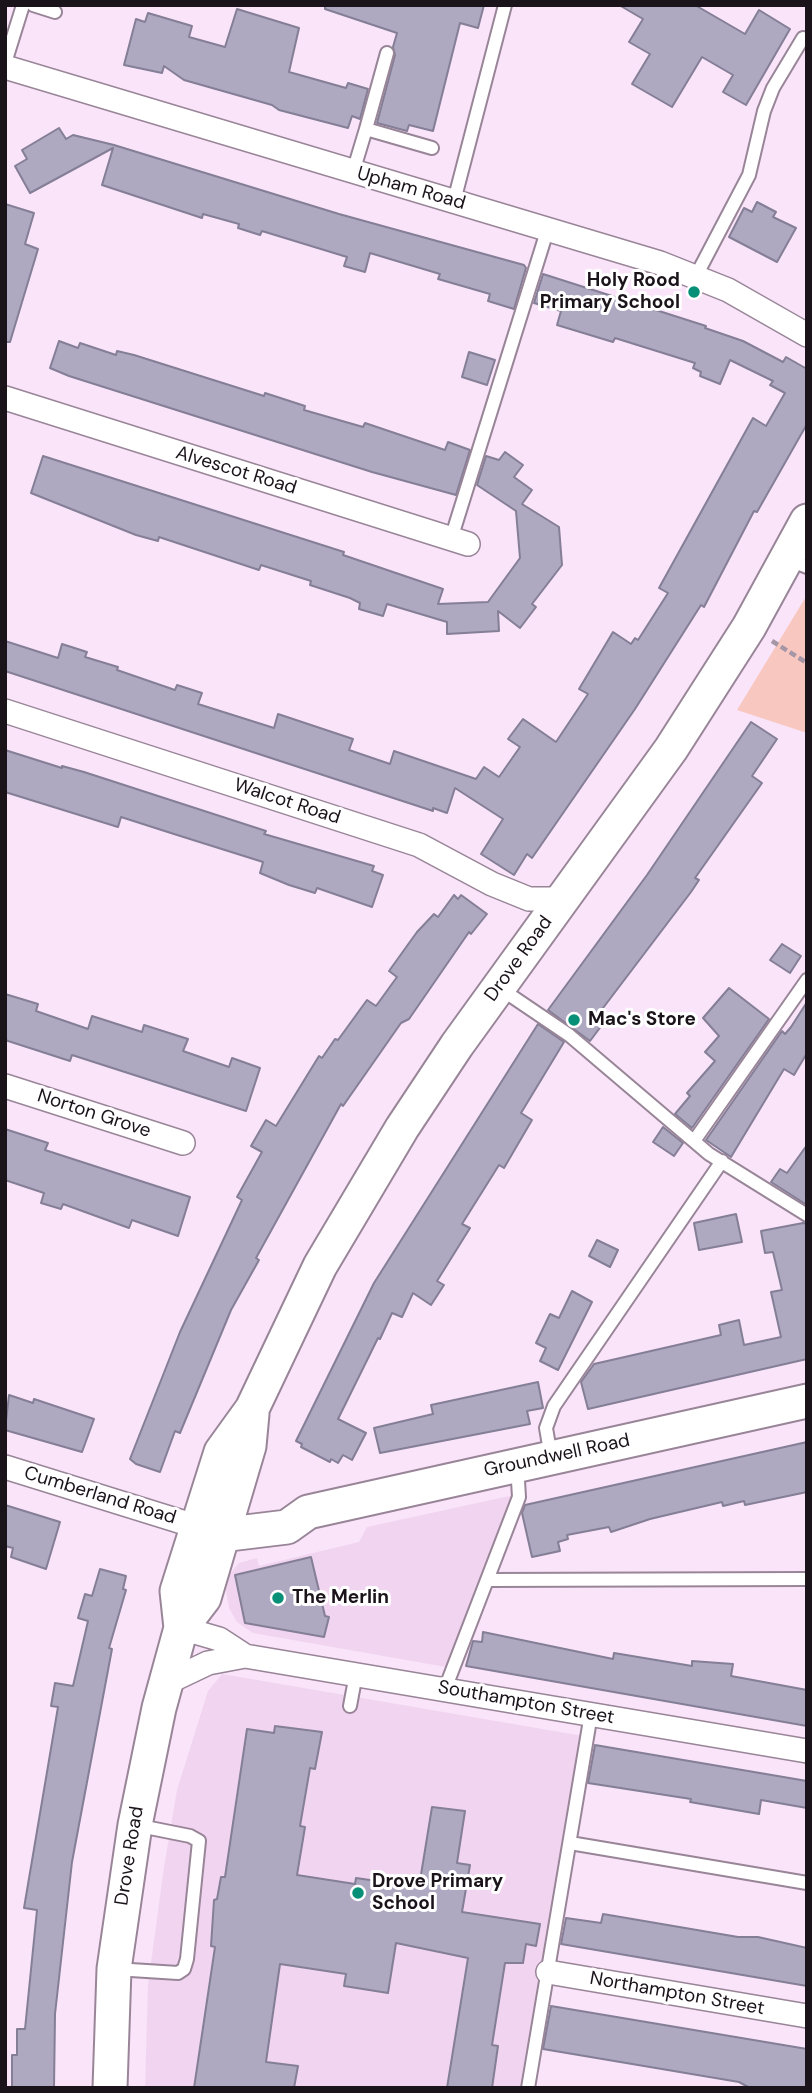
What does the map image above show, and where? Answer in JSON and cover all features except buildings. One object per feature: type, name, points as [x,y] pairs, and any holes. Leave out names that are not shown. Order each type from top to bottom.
[{"type":"main road","name":"Drove Road","points":[[110,2088],[114,1969],[135,1825],[166,1683],[181,1628],[204,1598],[215,1525],[249,1446],[252,1409],[341,1228],[428,1088],[671,749],[749,626],[797,563],[807,521]]},
{"type":"main road","name":"Groundwell Road","points":[[215,1525],[287,1527],[308,1512],[807,1401]]},
{"type":"street","name":"Upham Road","points":[[5,65],[696,276],[807,335]]},
{"type":"street","name":"Alvescot Road","points":[[5,398],[459,542]]},
{"type":"street","name":"Walcot Road","points":[[5,711],[419,845],[492,884],[528,899],[562,899]]},
{"type":"street","name":"Norton Grove","points":[[5,1086],[183,1143]]},
{"type":"street","name":"Cumberland Road","points":[[5,1466],[215,1525]]},
{"type":"street","name":"Southampton Street","points":[[181,1628],[219,1639],[246,1656]]},
{"type":"street","name":"Southampton Street","points":[[166,1683],[208,1663],[246,1656],[807,1751]]},
{"type":"street","name":"Northampton Street","points":[[548,1972],[807,2016]]},
{"type":"lane","points":[[5,65],[23,5]]},
{"type":"lane","points":[[33,5],[55,12]]},
{"type":"lane","points":[[454,201],[505,5]]},
{"type":"lane","points":[[696,276],[749,175],[764,111],[773,88],[803,38]]},
{"type":"lane","points":[[353,172],[387,53]]},
{"type":"lane","points":[[366,129],[432,148]]},
{"type":"lane","points":[[459,542],[548,229]]},
{"type":"lane","points":[[694,1141],[807,980]]},
{"type":"lane","points":[[499,988],[569,1035],[694,1141],[807,1216]]},
{"type":"lane","points":[[551,1457],[546,1428],[554,1406],[722,1161]]},
{"type":"lane","points":[[445,1689],[519,1497],[517,1465]]},
{"type":"lane","points":[[489,1580],[807,1579]]},
{"type":"lane","points":[[350,1706],[356,1674]]},
{"type":"lane","points":[[528,2088],[592,1714]]},
{"type":"lane","points":[[114,1969],[178,1973],[184,1969],[187,1959],[199,1841],[190,1836],[135,1825]]},
{"type":"lane","points":[[570,1843],[807,1883]]},
{"type":"path","points":[[749,626],[807,663]]},
{"type":"shaded area","points":[[807,595],[807,733],[737,710]]},
{"type":"shaded area","points":[[514,1495],[446,1667],[253,1633],[237,1622],[229,1608],[226,1590],[229,1575],[239,1563],[257,1558],[259,1566],[359,1542],[367,1527]]},
{"type":"shaded area","name":"Drove Primary School","points":[[222,1674],[583,1736],[522,2088],[145,2088],[148,1985],[177,1790],[208,1691]]},
{"type":"place","name":"Holy Rood Primary School","points":[[694,292]]},
{"type":"place","name":"Mac's Store","points":[[574,1020]]},
{"type":"place","name":"The Merlin","points":[[278,1598]]},
{"type":"place","name":"Drove Primary School","points":[[358,1893]]}]
